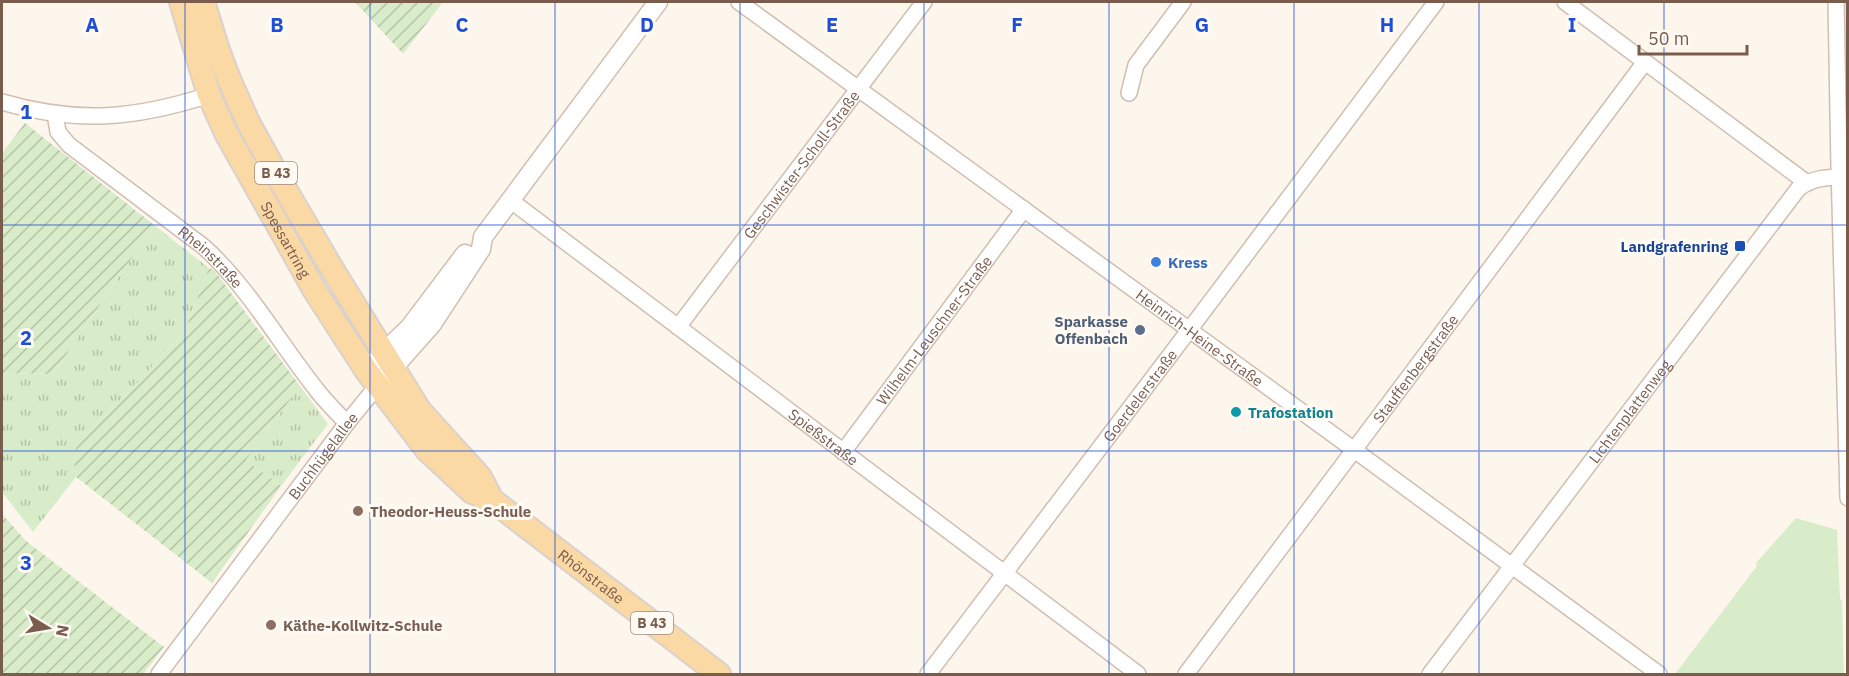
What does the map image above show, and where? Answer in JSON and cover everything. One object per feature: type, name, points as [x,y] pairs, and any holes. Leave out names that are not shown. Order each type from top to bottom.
[{"type":"main road","name":"Spessartring","points":[[181,2],[209,95],[226,133],[315,291],[372,378]]},
{"type":"main road","name":"Spessartring","points":[[203,2],[219,53],[248,122],[334,273],[388,360]]},
{"type":"main road","name":"Rhönstraße","points":[[388,360],[420,411],[480,477],[492,500]]},
{"type":"main road","name":"Rhönstraße","points":[[372,378],[427,450],[472,492],[492,500],[719,675]]},
{"type":"street","name":"Buchhügelallee","points":[[159,675],[347,423],[372,378],[388,360],[432,324],[481,249],[483,237],[658,2]]},
{"type":"street","name":"Heinrich-Heine-Straße","points":[[739,2],[1190,329],[1659,675]]},
{"type":"street","name":"Geschwister-Scholl-Straße","points":[[678,327],[924,2]]},
{"type":"street","points":[[1129,93],[1136,65],[1183,2]]},
{"type":"street","name":"Goerdelerstraße","points":[[928,675],[1436,2]]},
{"type":"street","points":[[1565,2],[1807,183],[1818,179],[1843,177]]},
{"type":"street","points":[[1836,2],[1843,177],[1848,498]]},
{"type":"street","name":"Stauffenbergstraße","points":[[1185,675],[1645,62]]},
{"type":"street","points":[[2,102],[55,114],[96,117],[126,115],[172,106],[209,95]]},
{"type":"street","name":"Rheinstraße","points":[[55,114],[58,132],[69,145],[204,247],[221,263],[249,297],[316,390],[347,423]]},
{"type":"street","name":"Lichtenplattenweg","points":[[1430,675],[1783,208],[1798,189],[1807,183]]},
{"type":"street","name":"Spießstraße","points":[[510,200],[1138,675]]},
{"type":"street","name":"Wilhelm-Leuschner-Straße","points":[[843,452],[1024,209]]},
{"type":"green space","points":[[355,2],[443,2],[403,54]]},
{"type":"green space","points":[[1843,2],[1848,2],[1847,189]]},
{"type":"green space","points":[[25,123],[154,225],[53,374],[2,373],[2,153]]},
{"type":"green space","points":[[154,225],[209,268],[185,330],[141,379],[82,438],[74,457],[76,477],[33,532],[2,492],[2,373],[53,374]]},
{"type":"green space","points":[[209,268],[214,270],[300,386],[246,460],[281,486],[212,583],[76,477],[74,461],[75,452],[82,438],[141,379],[185,330]]},
{"type":"green space","points":[[300,386],[328,424],[281,486],[246,460]]},
{"type":"green space","points":[[2,514],[26,541],[164,647],[143,674],[2,674]]},
{"type":"green space","points":[[1796,518],[1837,530],[1844,674],[1675,674],[1757,566],[1756,563]]},
{"type":"place","name":"Landgrafenring","points":[[1740,246]]},
{"type":"place","name":"Kress","points":[[1156,262]]},
{"type":"place","name":"Sparkasse Offenbach","points":[[1140,330]]},
{"type":"place","name":"Trafostation","points":[[1236,412]]},
{"type":"place","name":"Theodor-Heuss-Schule","points":[[358,511]]},
{"type":"place","name":"Käthe-Kollwitz-Schule","points":[[271,625]]}]
